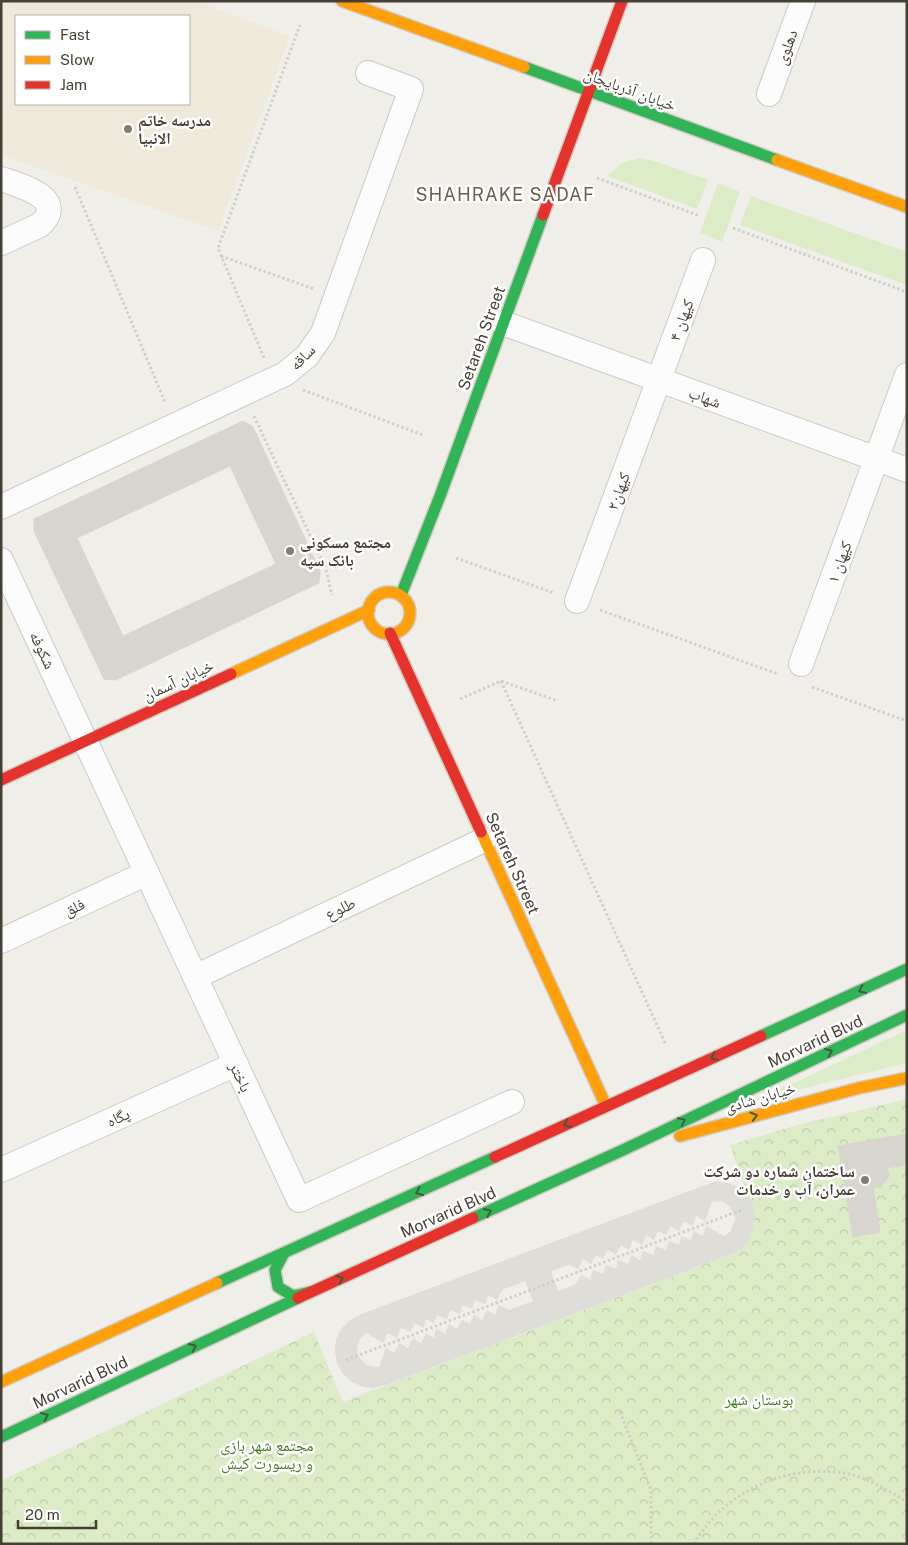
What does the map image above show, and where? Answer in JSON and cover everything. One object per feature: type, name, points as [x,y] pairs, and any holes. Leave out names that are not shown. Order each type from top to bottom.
[{"type":"street","name":"خیابان آذربایجان","points":[[342,1],[907,207]]},
{"type":"street","name":"Setareh Street","points":[[401,595],[622,1]]},
{"type":"street","name":"دهلوی","points":[[769,94],[803,1]]},
{"type":"street","name":"ساقه","points":[[1,508],[286,374],[307,356],[323,333],[411,89],[368,73]]},
{"type":"street","points":[[1,179],[38,192],[44,198],[48,208],[40,225],[1,243]]},
{"type":"street","name":"کیهان ۴","points":[[658,380],[703,260]]},
{"type":"street","name":"شهاب","points":[[503,324],[907,470]]},
{"type":"street","name":"کیهان ۱","points":[[802,674],[907,375]]},
{"type":"street","name":"کیهان۲","points":[[576,601],[658,380]]},
{"type":"street","name":"شکوفه","points":[[1,560],[85,741]]},
{"type":"street","points":[[392,592],[401,595],[407,602],[410,611],[409,620],[404,628],[390,633],[378,630],[371,624],[369,610],[375,597],[383,593],[392,592]]},
{"type":"street","name":"خیابان آسمان","points":[[1,780],[369,610]]},
{"type":"street","name":"Setareh Street","points":[[390,633],[606,1106]]},
{"type":"street","name":"باختر","points":[[85,741],[299,1200],[512,1102]]},
{"type":"street","name":"طلوع","points":[[195,977],[484,840]]},
{"type":"street","name":"فلق","points":[[1,941],[147,873]]},
{"type":"street","name":"Morvarid Blvd","points":[[1,1382],[907,970]]},
{"type":"street","name":"Morvarid Blvd","points":[[1,1437],[310,1292],[623,1150],[907,1015]]},
{"type":"street","name":"پگاه","points":[[1,1170],[236,1064]]},
{"type":"street","name":"خیابان شادی","points":[[623,1150],[859,1088],[907,1078]]},
{"type":"street","points":[[283,1255],[275,1270],[278,1287],[293,1296],[310,1292]]},
{"type":"path","points":[[266,364],[218,248],[300,25]]},
{"type":"path","points":[[597,178],[700,216]]},
{"type":"path","points":[[75,187],[169,409]]},
{"type":"path","points":[[733,228],[907,292]]},
{"type":"path","points":[[221,256],[319,290]]},
{"type":"path","points":[[296,388],[423,435]]},
{"type":"path","points":[[251,409],[326,569],[332,594]]},
{"type":"path","points":[[456,558],[779,675]]},
{"type":"path","points":[[802,674],[907,721]]},
{"type":"path","points":[[501,681],[666,1045]]},
{"type":"path","points":[[460,698],[501,681],[558,701]]},
{"type":"path","points":[[346,1360],[744,1209]]},
{"type":"path","points":[[620,1412],[651,1490],[651,1544]]},
{"type":"path","points":[[694,1544],[717,1513],[744,1492],[776,1477],[810,1471],[845,1474],[878,1484],[907,1502]]},
{"type":"shaded area","name":"مدرسه خاتم الانبیا","points":[[1,1],[196,1],[290,36],[218,231],[1,155]]},
{"type":"shaded area","points":[[716,1181],[739,1187],[747,1195],[753,1206],[755,1217],[750,1240],[742,1249],[386,1385],[374,1388],[363,1387],[352,1382],[343,1374],[337,1363],[335,1352],[336,1340],[341,1329],[359,1315]],"holes":[[[721,1201],[729,1206],[734,1213],[735,1220],[730,1232],[724,1236],[706,1226],[703,1236],[694,1231],[691,1240],[681,1236],[679,1245],[669,1241],[666,1250],[656,1246],[653,1255],[643,1251],[640,1260],[631,1255],[628,1264],[618,1260],[616,1269],[606,1265],[603,1274],[593,1270],[590,1279],[581,1275],[576,1284],[558,1291],[551,1271],[569,1265],[578,1269],[583,1259],[591,1264],[596,1255],[603,1259],[608,1250],[616,1255],[621,1245],[629,1250],[633,1240],[642,1245],[646,1235],[654,1240],[658,1231],[666,1235],[671,1226],[679,1231],[684,1221],[692,1226],[696,1216],[705,1221],[712,1202]],[[525,1281],[533,1301],[509,1310],[499,1305],[495,1315],[487,1310],[482,1320],[474,1315],[470,1324],[462,1320],[457,1329],[449,1324],[445,1334],[436,1329],[434,1338],[426,1333],[421,1343],[413,1338],[408,1348],[399,1343],[394,1353],[386,1348],[379,1367],[366,1365],[358,1356],[357,1347],[360,1339],[366,1333],[384,1343],[387,1333],[397,1338],[401,1328],[411,1332],[414,1323],[424,1328],[426,1319],[434,1324],[437,1315],[447,1319],[450,1310],[460,1314],[462,1305],[472,1309],[475,1300],[485,1304],[488,1295],[497,1300],[502,1290]]]},
{"type":"green space","points":[[639,158],[658,162],[708,180],[697,209],[607,176],[622,163]]},
{"type":"green space","points":[[718,183],[740,192],[722,242],[700,233]]},
{"type":"green space","points":[[751,196],[907,252],[907,285],[740,225]]},
{"type":"green space","points":[[907,1030],[907,1063],[792,1091],[728,1109],[796,1082]]},
{"type":"green space","name":"بوستان شهر","points":[[907,1099],[907,1544],[1,1544],[1,1481],[314,1332],[343,1402],[731,1254],[755,1217],[730,1145],[801,1124]]},
{"type":"building","name":"مجتمع مسکونی بانک سپه","points":[[243,421],[253,427],[320,571],[319,583],[116,680],[104,679],[34,531],[34,519]],"holes":[[[230,466],[276,564],[123,636],[77,538]]]},
{"type":"building","name":"ساختمان شماره دو شرکت عمران، آب و خدمات","points":[[907,1134],[907,1165],[886,1168],[890,1175],[880,1188],[873,1186],[880,1232],[853,1237],[838,1146]]},
{"type":"traffic: fast","points":[[524,67],[777,160]]},
{"type":"traffic: fast","points":[[401,595],[440,496],[543,215]]},
{"type":"traffic: fast","points":[[761,1036],[907,969]]},
{"type":"traffic: fast","points":[[473,1218],[623,1150],[907,1015]]},
{"type":"traffic: fast","points":[[217,1283],[495,1157]]},
{"type":"traffic: fast","points":[[283,1255],[275,1270],[278,1287],[293,1296],[310,1292]]},
{"type":"traffic: fast","points":[[1,1437],[298,1298]]},
{"type":"traffic: slow","points":[[342,1],[524,67]]},
{"type":"traffic: slow","points":[[777,160],[907,207]]},
{"type":"traffic: slow","points":[[389,592],[404,598],[410,613],[404,628],[389,634],[374,628],[368,613],[374,598],[389,592]]},
{"type":"traffic: slow","points":[[231,674],[369,610]]},
{"type":"traffic: slow","points":[[481,832],[606,1106]]},
{"type":"traffic: slow","points":[[680,1136],[859,1088],[907,1078]]},
{"type":"traffic: slow","points":[[1,1382],[217,1283]]},
{"type":"traffic: jam","points":[[543,215],[622,1]]},
{"type":"traffic: jam","points":[[390,633],[481,832]]},
{"type":"traffic: jam","points":[[1,780],[231,674]]},
{"type":"traffic: jam","points":[[495,1157],[761,1036]]},
{"type":"traffic: jam","points":[[298,1298],[473,1218]]},
{"type":"place","name":"مدرسه خاتم الانبیا","points":[[128,129]]},
{"type":"place","name":"مجتمع مسکونی بانک سپه","points":[[290,551]]},
{"type":"place","name":"ساختمان شماره دو شرکت عمران، آب و خدمات","points":[[865,1180]]},
{"type":"district","name":"SHAHRAKE SADAF","points":[[505,195]]},
{"type":"park label","name":"مجتمع شهر بازی و ریسورت کیش","points":[[267,1454]]}]
